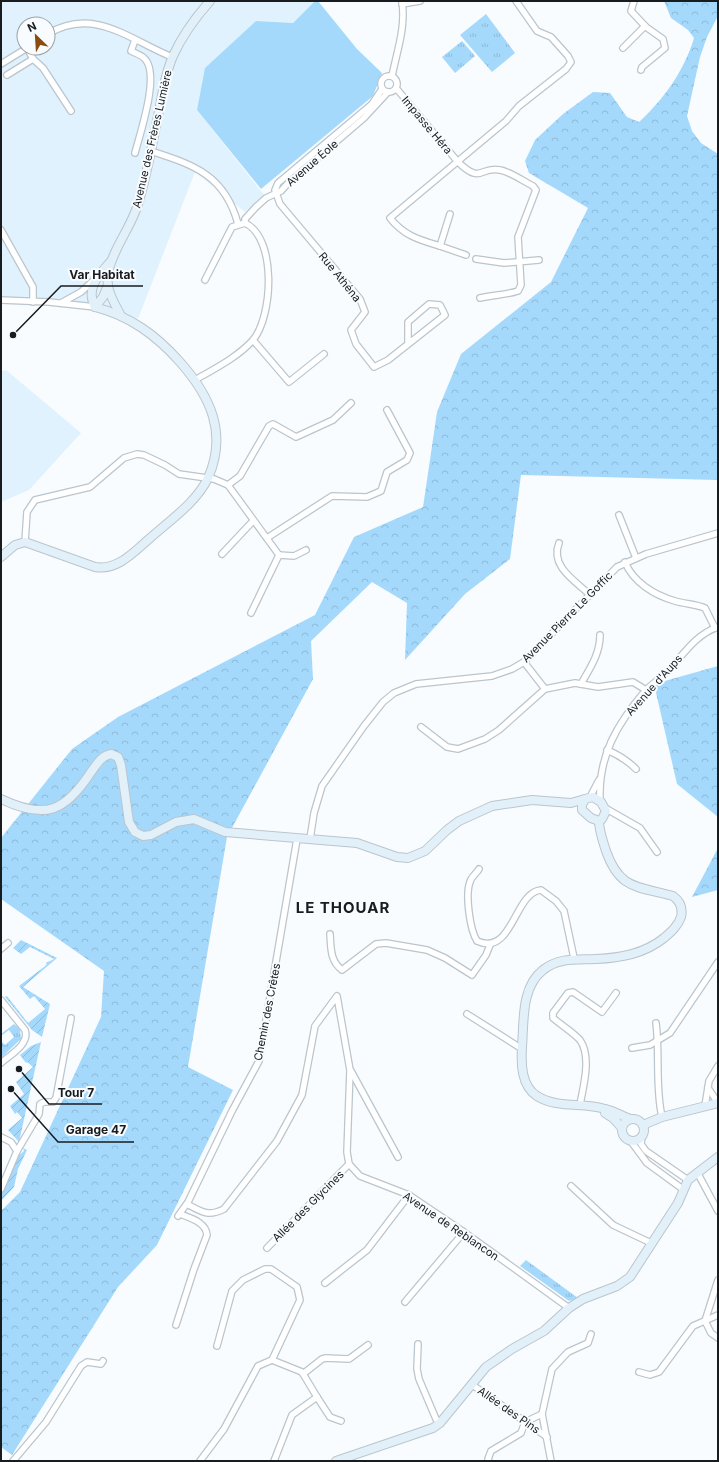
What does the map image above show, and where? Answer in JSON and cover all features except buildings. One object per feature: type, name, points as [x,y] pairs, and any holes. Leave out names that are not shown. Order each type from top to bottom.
[{"type":"street","name":"Avenue des Frères Lumière","points":[[121,316],[108,285],[108,273],[112,259],[132,220],[151,151],[172,57],[188,28],[210,1]]},
{"type":"street","points":[[392,76],[402,34],[402,3],[420,1]]},
{"type":"street","points":[[458,162],[506,121],[519,106],[566,69],[571,62],[568,56],[551,37],[537,31],[516,1]]},
{"type":"street","points":[[634,1],[632,11],[644,26],[663,39],[665,48],[642,67],[641,70]]},
{"type":"street","points":[[56,30],[68,24],[80,22],[94,23],[107,27],[172,57]]},
{"type":"street","points":[[623,48],[644,26]]},
{"type":"street","points":[[135,40],[131,51],[145,58],[152,72],[148,101],[135,153]]},
{"type":"street","points":[[1,64],[16,55]]},
{"type":"street","points":[[31,56],[43,68],[71,111]]},
{"type":"street","points":[[7,75],[33,59]]},
{"type":"street","points":[[386,76],[392,76],[397,82],[396,88],[393,92],[388,92],[382,89],[382,80],[386,76]]},
{"type":"street","name":"Impasse Héra","points":[[396,88],[458,162],[474,174],[492,170],[502,170],[533,186],[536,190],[518,237],[520,285],[518,290],[511,294],[493,294],[480,298]]},
{"type":"street","name":"Avenue Éole","points":[[382,89],[372,104],[278,183],[275,190],[276,194],[364,118],[388,92]]},
{"type":"street","points":[[151,151],[188,163],[203,171],[229,199],[234,207],[238,224]]},
{"type":"street","name":"Impasse Héra","points":[[440,246],[413,238],[397,226],[390,218],[458,162]]},
{"type":"street","points":[[245,223],[245,219],[256,207],[266,198],[276,194]]},
{"type":"street","name":"Rue Athéna","points":[[276,194],[280,204],[360,299],[365,312],[351,330],[356,344],[374,367],[388,360],[445,315],[440,305],[429,304],[408,322],[408,344]]},
{"type":"street","points":[[450,214],[440,246],[466,255]]},
{"type":"street","points":[[195,380],[229,359],[253,340],[268,300],[268,265],[258,233],[252,226],[245,223],[238,224],[228,232],[205,280]]},
{"type":"street","points":[[1,230],[33,287],[33,302]]},
{"type":"street","name":"Avenue des Frères Lumière","points":[[95,307],[91,293],[96,279],[112,259]]},
{"type":"street","points":[[476,259],[489,262],[539,260]]},
{"type":"street","points":[[60,303],[81,292],[96,279]]},
{"type":"street","points":[[95,307],[103,297],[108,285]]},
{"type":"street","points":[[1,300],[60,303],[95,307],[121,316],[145,328],[157,338],[195,380],[209,404],[215,424],[216,450],[207,479],[197,495],[136,550],[115,565],[107,568],[95,567],[25,542],[15,545],[2,556]]},
{"type":"street","points":[[253,340],[290,382],[324,354]]},
{"type":"street","points":[[228,485],[240,476],[270,426],[273,424],[296,437],[333,420],[351,403]]},
{"type":"street","points":[[267,538],[332,496],[367,497],[381,491],[387,472],[407,460],[410,453],[387,410]]},
{"type":"street","points":[[25,542],[27,512],[35,500],[90,487],[124,458],[130,455],[144,455],[165,465],[179,474],[214,479],[228,485],[279,555]]},
{"type":"street","points":[[619,515],[636,558]]},
{"type":"street","points":[[222,554],[253,521]]},
{"type":"street","name":"Avenue Pierre Le Goffic","points":[[310,839],[314,813],[322,786],[364,726],[383,702],[394,693],[416,684],[492,676],[512,669],[524,662],[617,567],[636,558],[718,533]]},
{"type":"street","points":[[559,543],[556,552],[560,566],[589,594]]},
{"type":"street","points":[[279,555],[294,556],[306,550]]},
{"type":"street","points":[[251,613],[279,555]]},
{"type":"street","points":[[625,562],[634,577],[653,592],[675,602],[696,604],[705,608],[717,628]]},
{"type":"street","name":"Avenue d'Aups","points":[[588,798],[599,780],[607,750],[616,731],[646,690],[668,671],[690,644],[717,628]]},
{"type":"street","points":[[581,684],[595,662],[600,643],[600,635]]},
{"type":"street","points":[[524,662],[545,689]]},
{"type":"street","points":[[421,727],[447,747],[458,749],[485,739],[499,730],[545,689],[562,684],[581,684],[598,687],[633,682],[646,690]]},
{"type":"street","points":[[607,750],[619,755],[636,769]]},
{"type":"street","points":[[1,799],[28,810],[46,811],[52,809],[75,795],[100,760],[111,754],[120,760],[129,822],[135,832],[143,836],[151,835],[176,822],[194,819],[225,832],[357,843],[397,857],[408,858],[425,851],[459,820],[492,806],[532,800],[571,803],[588,798],[602,804],[616,816],[634,823],[640,828],[657,852]]},
{"type":"street","name":"Avenue d'Aups","points":[[599,780],[602,804]]},
{"type":"street","points":[[582,810],[582,805],[588,798]]},
{"type":"street","points":[[571,803],[598,818],[616,816]]},
{"type":"street","points":[[598,818],[606,811],[602,804]]},
{"type":"street","points":[[598,818],[602,838],[611,864],[620,878],[632,885],[673,896],[678,900],[682,910],[680,918],[673,930],[657,943],[645,950],[629,955],[602,958],[574,958],[552,965],[543,970],[534,980],[525,1001],[522,1049],[524,1080],[535,1095],[549,1103],[604,1108],[630,1119],[638,1120],[643,1125]]},
{"type":"street","name":"Chemin des Crêtes","points":[[176,1325],[195,1264],[207,1235],[206,1229],[201,1224],[179,1215],[187,1204],[232,1111],[259,1061],[297,839]]},
{"type":"street","points":[[480,869],[470,881],[468,896],[472,934],[477,941],[490,945],[497,942],[531,894],[541,890],[556,901],[564,911],[574,958]]},
{"type":"street","points":[[330,934],[333,961],[336,966],[342,970],[376,944],[386,943],[427,950],[445,958],[472,975],[486,955],[490,945]]},
{"type":"street","points":[[1,949],[8,943]]},
{"type":"street","points":[[632,1048],[650,1045],[670,1033],[718,962]]},
{"type":"street","points":[[580,1105],[586,1063],[584,1051],[580,1040],[553,1018],[553,1013],[568,993],[573,992],[602,1012],[616,993]]},
{"type":"street","points":[[187,1204],[206,1214],[215,1214],[224,1209],[277,1141],[302,1095],[315,1026],[337,996],[350,1070],[347,1152],[350,1164]]},
{"type":"street","points":[[1,1000],[25,1030],[26,1036],[25,1042],[1,1063]]},
{"type":"street","points":[[467,1014],[522,1049]]},
{"type":"street","points":[[1,1189],[17,1151],[39,1114],[40,1104],[44,1102],[53,1102],[56,1098],[71,1018]]},
{"type":"street","points":[[656,1023],[658,1040],[659,1104],[662,1118]]},
{"type":"street","points":[[705,1106],[709,1081],[718,1066]]},
{"type":"street","points":[[350,1070],[398,1157]]},
{"type":"street","points":[[643,1125],[662,1118],[718,1103],[708,1088]]},
{"type":"street","points":[[595,1108],[613,1118],[622,1128],[624,1136],[630,1140],[647,1163],[684,1190]]},
{"type":"street","points":[[622,1128],[630,1119]]},
{"type":"street","points":[[643,1125],[642,1144],[646,1151],[688,1180]]},
{"type":"street","points":[[630,1140],[638,1139],[642,1136]]},
{"type":"street","points":[[1,1137],[11,1142],[17,1151]]},
{"type":"street","points":[[336,1461],[433,1428],[440,1423],[486,1367],[512,1349],[544,1331],[569,1308],[583,1299],[617,1286],[630,1277],[678,1203],[688,1180],[718,1158]]},
{"type":"street","name":"Avenue de Reblancon","points":[[350,1164],[360,1176],[409,1195],[464,1232],[569,1308]]},
{"type":"street","name":"Allée des Glycines","points":[[267,1248],[350,1164]]},
{"type":"street","points":[[697,1172],[718,1211]]},
{"type":"street","points":[[571,1186],[613,1225],[651,1243]]},
{"type":"street","points":[[326,1283],[367,1250],[409,1195]]},
{"type":"street","points":[[405,1302],[464,1232]]},
{"type":"street","points":[[200,1461],[224,1429],[258,1366],[272,1360],[296,1309],[300,1296],[299,1291],[294,1285],[271,1269],[261,1271],[238,1284],[234,1288],[217,1346]]},
{"type":"street","points":[[718,1280],[704,1321],[711,1333],[718,1338]]},
{"type":"street","points":[[639,1372],[650,1375],[659,1372],[693,1326],[718,1316]]},
{"type":"street","points":[[551,1461],[542,1414],[552,1369],[568,1352],[588,1343],[591,1334]]},
{"type":"street","points":[[418,1344],[417,1369],[419,1379],[436,1419],[440,1423]]},
{"type":"street","points":[[303,1374],[322,1359],[349,1360],[368,1345]]},
{"type":"street","points":[[272,1360],[296,1369],[303,1374],[330,1416],[340,1421]]},
{"type":"street","points":[[13,1461],[46,1422],[81,1366],[87,1362],[100,1364],[103,1361]]},
{"type":"street","name":"Allée des Pins","points":[[471,1384],[547,1437]]},
{"type":"street","points":[[274,1461],[292,1416],[317,1397]]},
{"type":"street","points":[[489,1461],[488,1459],[491,1451],[521,1433],[525,1422],[542,1414]]},
{"type":"shaded area","points":[[1,1],[315,1],[293,23],[256,22],[197,110],[264,195],[245,212],[195,172],[138,319],[108,306],[62,300],[1,297]]},
{"type":"shaded area","points":[[6,370],[81,433],[29,490],[1,502],[1,371]]},
{"type":"green space","points":[[315,1],[318,1],[357,49],[382,73],[373,96],[261,189],[197,110],[205,68],[256,21],[293,23]]},
{"type":"green space","points":[[664,1],[718,1],[718,16],[707,37],[700,57],[687,116],[692,131],[701,143],[718,154],[718,480],[521,475],[510,559],[465,594],[405,660],[407,603],[372,582],[311,641],[313,679],[227,837],[188,1067],[233,1090],[157,1245],[118,1287],[12,1455],[1,1447],[1,1211],[20,1192],[101,1017],[104,971],[1,899],[1,838],[72,749],[118,717],[315,615],[354,537],[423,507],[437,412],[461,354],[551,282],[588,208],[529,173],[525,161],[535,140],[563,114],[593,92],[610,93],[627,117],[639,122],[657,104],[679,73],[694,38],[688,30],[671,18]]},
{"type":"green space","points":[[486,14],[515,53],[492,72],[460,35]]},
{"type":"green space","points":[[462,41],[475,56],[455,73],[442,57]]},
{"type":"green space","points":[[718,666],[718,817],[677,784],[654,684]]},
{"type":"green space","points":[[718,848],[718,890],[692,897]]},
{"type":"green space","points":[[21,940],[57,958],[23,987],[50,1004],[42,1037],[32,1030],[5,997],[7,996],[28,1023],[45,1009],[34,996],[30,999],[19,986],[44,967],[47,964],[46,963],[54,959],[30,947],[21,954],[13,948]]},
{"type":"green space","points":[[14,1024],[20,1029],[21,1039],[1,1058],[1,1041],[5,1045],[14,1037],[9,1030],[1,1036],[1,1034]]},
{"type":"green space","points":[[41,1042],[19,1142],[8,1130],[22,1118],[17,1112],[15,1114],[10,1106],[24,1094],[16,1082],[33,1067],[27,1062],[26,1063],[20,1055],[31,1046]]},
{"type":"green space","points":[[23,1148],[27,1150],[18,1169],[14,1187],[1,1201],[1,1192],[7,1184],[17,1157],[24,1151]]},
{"type":"green space","points":[[526,1260],[578,1298],[569,1301],[520,1266]]},
{"type":"place","name":"Var Habitat","points":[[13,335]]},
{"type":"place","name":"Tour 7","points":[[19,1069]]},
{"type":"place","name":"Garage 47","points":[[11,1089]]},
{"type":"district","name":"LE THOUAR","points":[[343,908]]}]
